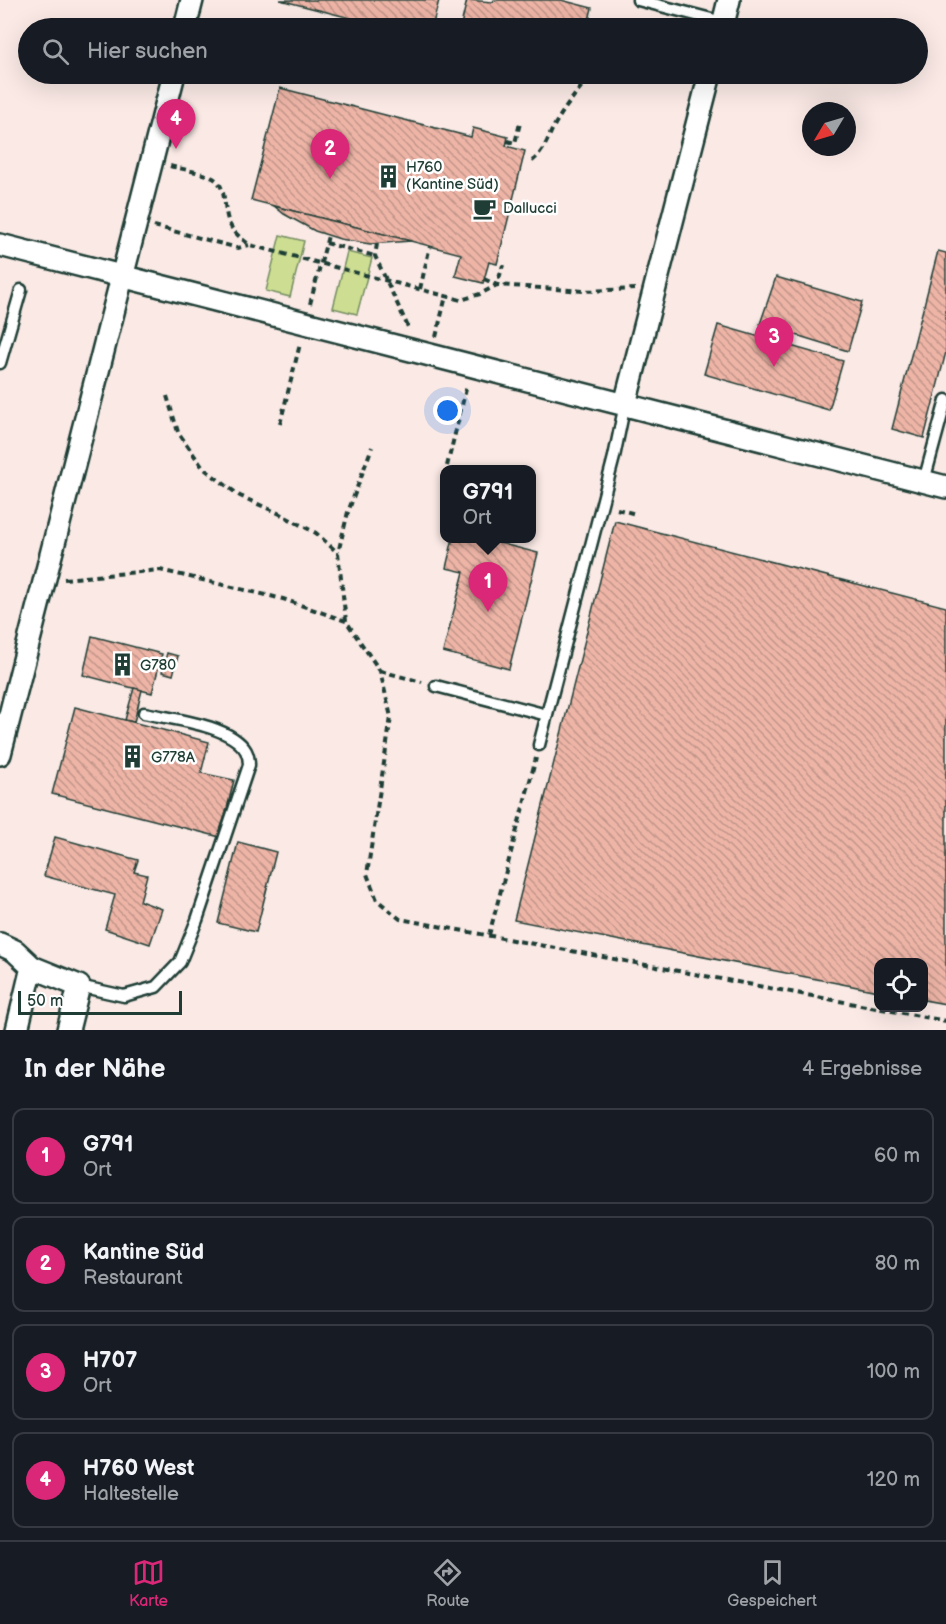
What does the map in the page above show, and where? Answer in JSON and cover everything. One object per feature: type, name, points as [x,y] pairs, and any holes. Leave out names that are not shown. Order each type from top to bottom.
[{"type":"street","points":[[188,18],[192,0]]},
{"type":"street","points":[[725,18],[729,0]]},
{"type":"street","points":[[0,754],[171,84]]},
{"type":"street","points":[[625,404],[707,84]]},
{"type":"street","points":[[0,245],[946,487]]},
{"type":"street","points":[[0,944],[15,951],[32,967],[80,986],[68,1030]]},
{"type":"street","points":[[17,1030],[32,967]]},
{"type":"lane","points":[[638,0],[699,18]]},
{"type":"lane","points":[[0,363],[21,290]]},
{"type":"lane","points":[[924,481],[946,400]]},
{"type":"lane","points":[[539,746],[614,457],[625,404]]},
{"type":"lane","points":[[436,686],[547,715]]},
{"type":"lane","points":[[80,986],[124,996],[156,987],[180,962],[197,920],[249,765],[247,753],[239,743],[219,730],[144,713]]},
{"type":"path","points":[[532,161],[544,149],[548,135],[557,120],[584,84]]},
{"type":"path","points":[[507,141],[515,143],[520,123]]},
{"type":"path","points":[[151,161],[216,180],[221,188],[229,223],[237,236],[250,245],[461,300],[497,285],[503,265]]},
{"type":"path","points":[[136,221],[238,248],[250,245]]},
{"type":"path","points":[[306,323],[328,236]]},
{"type":"path","points":[[326,243],[375,256]]},
{"type":"path","points":[[378,244],[375,256],[425,353]]},
{"type":"path","points":[[420,289],[430,246]]},
{"type":"path","points":[[484,279],[497,285],[584,291],[632,289],[653,294]]},
{"type":"path","points":[[425,353],[446,296]]},
{"type":"path","points":[[280,424],[298,354]]},
{"type":"path","points":[[167,396],[178,432],[203,468],[240,496],[316,533],[338,553]]},
{"type":"path","points":[[447,465],[464,397]]},
{"type":"path","points":[[372,447],[348,512],[338,553],[346,621],[380,671],[392,717],[367,874],[377,900],[400,919],[946,1021]]},
{"type":"path","points":[[45,581],[160,570],[283,599],[346,621]]},
{"type":"path","points":[[380,671],[436,686]]},
{"type":"path","points":[[489,935],[539,746]]},
{"type":"green space","points":[[280,235],[304,241],[290,297],[266,291]]},
{"type":"green space","points":[[347,252],[372,258],[357,314],[333,308]]},
{"type":"building","points":[[280,0],[439,0],[434,18],[350,18]]},
{"type":"building","points":[[467,0],[493,2],[494,0],[561,0],[592,8],[590,18],[463,18]]},
{"type":"building","name":"H760 (Kantine Süd)","points":[[280,88],[471,137],[473,128],[508,137],[506,146],[525,151],[497,264],[489,262],[483,283],[455,276],[461,254],[251,200]]},
{"type":"building","points":[[274,206],[411,241],[370,244],[340,239],[315,231]]},
{"type":"building","points":[[938,251],[946,253],[946,352],[924,438],[892,429]]},
{"type":"building","points":[[776,277],[862,302],[848,351],[760,324]]},
{"type":"building","points":[[718,325],[843,361],[829,410],[704,374]]},
{"type":"building","points":[[615,521],[946,607],[946,1004],[928,1001],[928,958],[874,958],[874,990],[514,920]]},
{"type":"building","points":[[452,543],[499,543],[538,553],[509,669],[443,652],[464,572],[446,568]]},
{"type":"building","name":"G780","points":[[92,636],[162,654],[152,693],[83,675]]},
{"type":"building","points":[[167,653],[178,656],[173,675],[162,672]]},
{"type":"building","points":[[134,688],[142,690],[134,722],[125,720]]},
{"type":"building","name":"G778A","points":[[75,707],[209,742],[201,773],[234,780],[220,837],[52,794]]},
{"type":"building","points":[[55,837],[138,860],[134,872],[147,875],[140,901],[162,909],[150,944],[105,929],[115,895],[44,876]]},
{"type":"building","points":[[238,842],[276,852],[256,932],[218,923]]},
{"type":"place","name":"H760 West","points":[[176,149]]},
{"type":"place","name":"H760 (Kantine Süd)","points":[[388,176]]},
{"type":"place","name":"Kantine Süd","points":[[330,179]]},
{"type":"place","name":"Dallucci","points":[[485,208]]},
{"type":"place","name":"H707","points":[[774,367]]},
{"type":"place","name":"G791","points":[[488,612]]},
{"type":"place","name":"G780","points":[[122,665]]},
{"type":"place","name":"G778A","points":[[133,757]]}]
